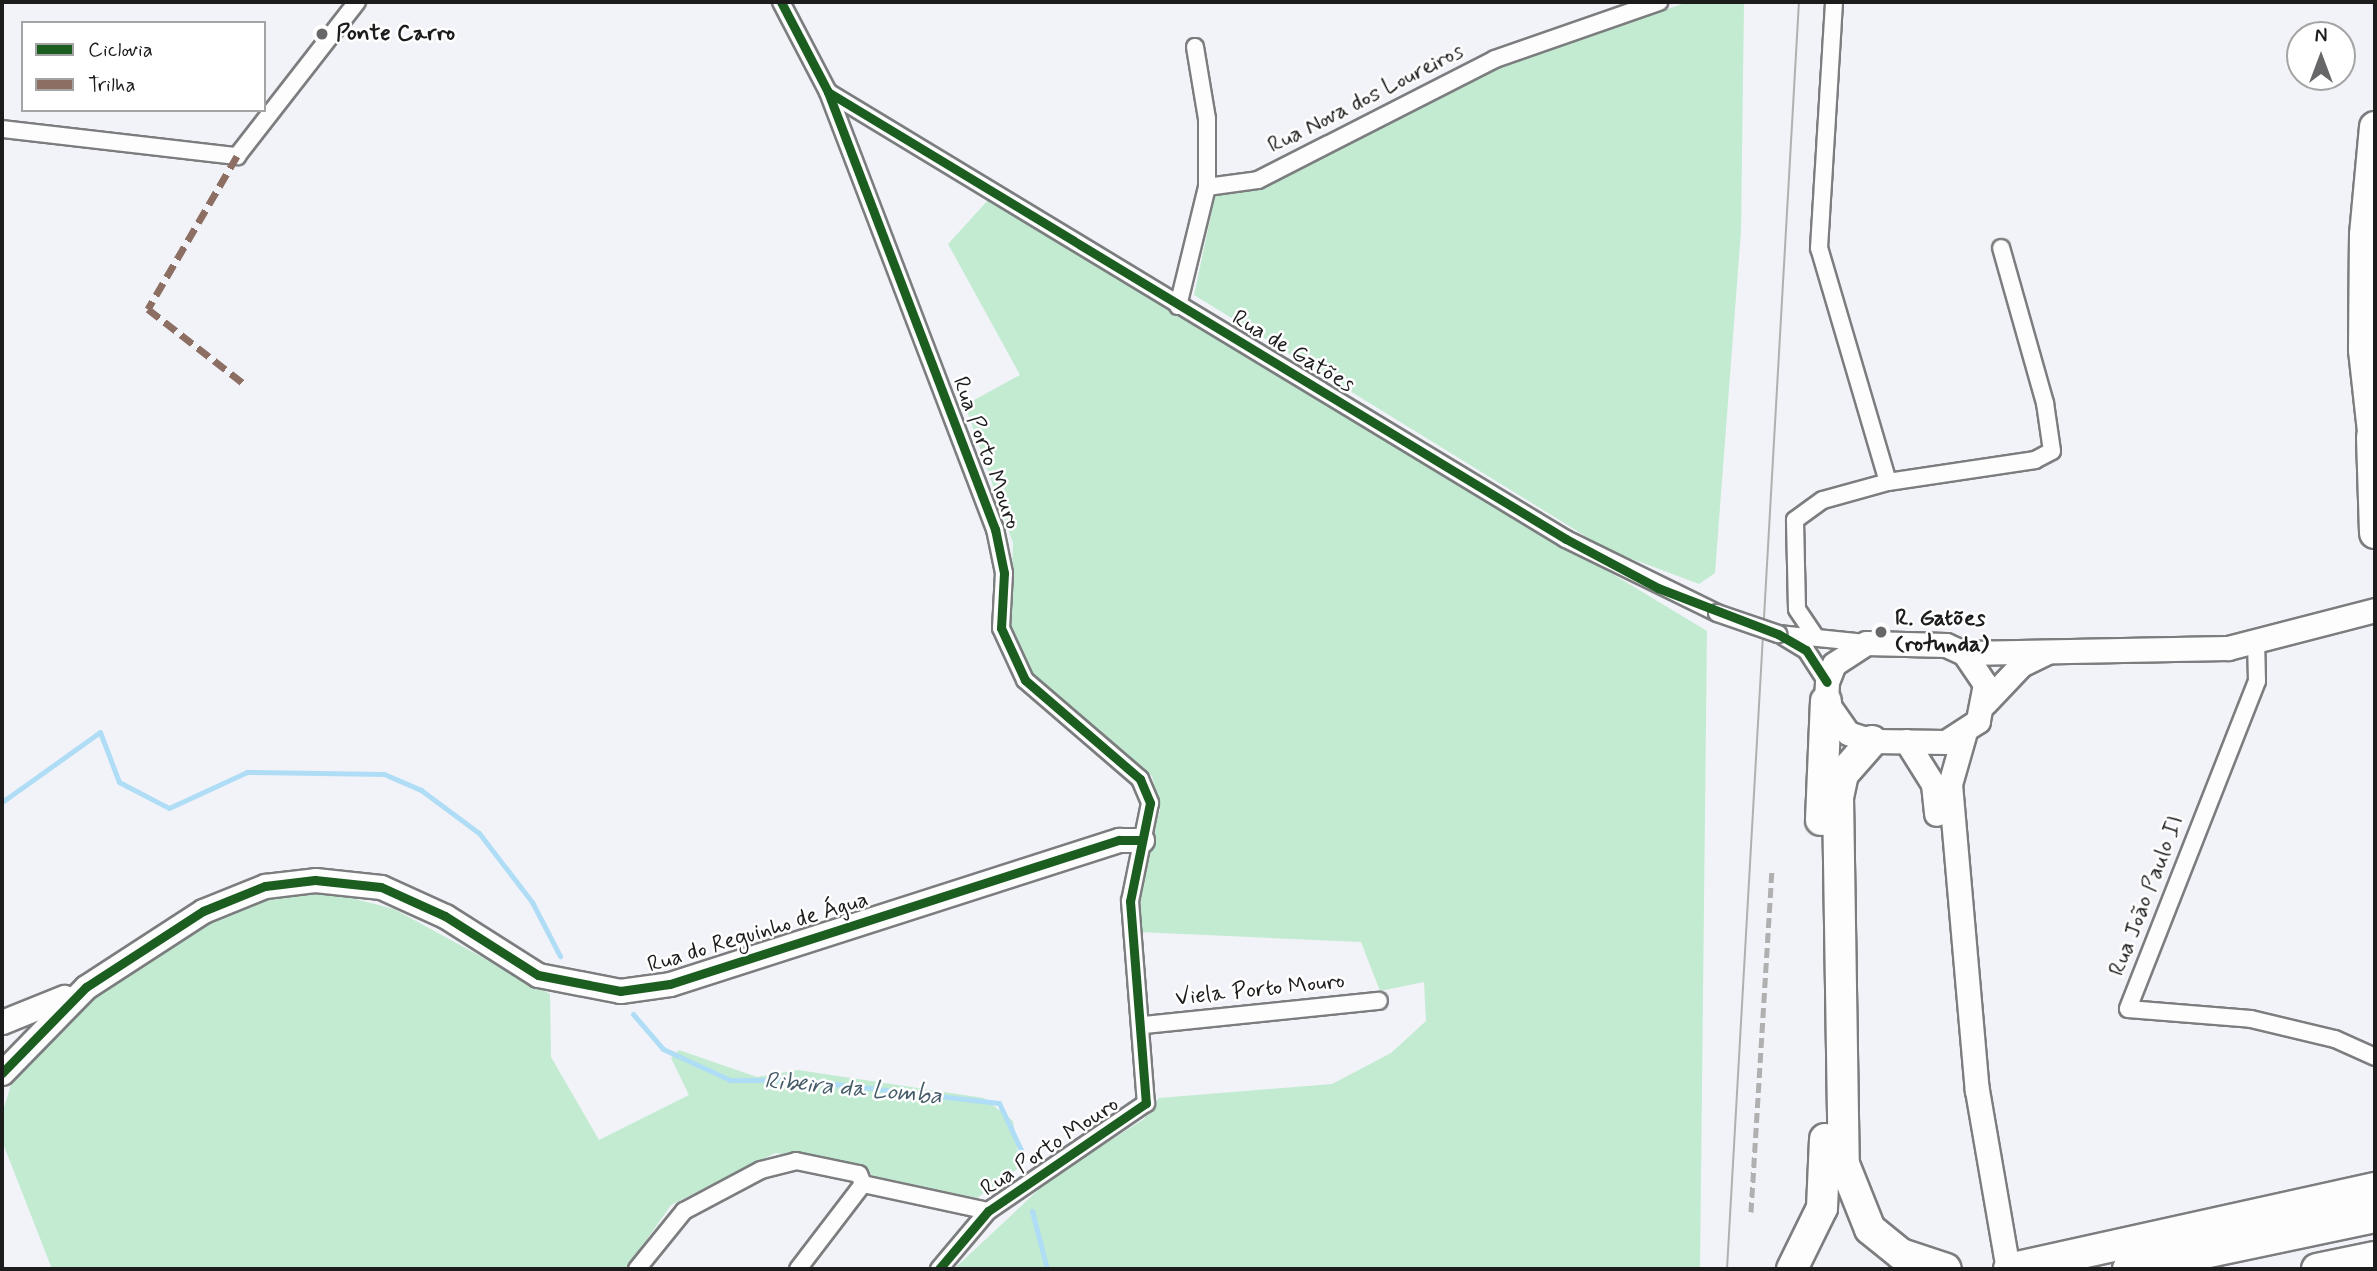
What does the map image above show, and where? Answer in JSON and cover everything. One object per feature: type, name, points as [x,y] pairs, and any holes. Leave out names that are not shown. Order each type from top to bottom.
[{"type":"highway","points":[[2375,127],[2365,235],[2375,533]]},
{"type":"highway","points":[[1792,1269],[1816,1231],[1826,1180],[1820,735],[1827,692]]},
{"type":"highway","points":[[1872,741],[1843,774],[1838,797],[1844,1164],[1870,1228],[1902,1254],[1946,1269]]},
{"type":"highway","points":[[2285,1207],[2375,1178]]},
{"type":"highway","points":[[2009,1269],[2375,1188]]},
{"type":"highway","points":[[2128,1269],[2375,1217]]},
{"type":"highway","points":[[2317,1269],[2375,1257]]},
{"type":"main road","points":[[1964,653],[2057,648],[2189,651],[2256,640],[2375,610]]},
{"type":"main road","points":[[1964,735],[1946,742],[1872,741],[1847,733],[1827,692],[1847,651],[1866,643],[1946,645],[1964,653],[1978,666],[1985,703]]},
{"type":"main road","points":[[2009,1269],[1985,1204],[1950,784],[1964,735],[1985,703],[2021,665],[2057,648]]},
{"type":"main road","points":[[1906,741],[1934,784],[1994,1269]]},
{"type":"main road","name":"Rua do Reguinho de Água","points":[[2,1022],[86,987],[223,900],[265,886],[315,880],[381,887],[416,900],[561,983],[645,988],[1119,840],[1142,841]]},
{"type":"main road","name":"Rua do Reguinho de Água","points":[[2,1073],[86,987]]},
{"type":"street","points":[[2,129],[237,156],[357,2]]},
{"type":"street","points":[[781,2],[828,92]]},
{"type":"street","name":"Rua Nova dos Loureiros","points":[[1207,187],[1258,180],[1495,59],[1659,2]]},
{"type":"street","points":[[1834,2],[1819,248],[1888,482]]},
{"type":"street","points":[[1178,306],[1207,187],[1208,119],[1195,47]]},
{"type":"street","name":"Rua de Gatões","points":[[828,92],[1566,539],[1717,613],[1778,634],[1806,650],[1827,692]]},
{"type":"street","name":"Rua Porto Mouro","points":[[828,92],[995,529],[1004,573],[1000,628],[1025,680],[1140,779],[1150,803],[1130,901],[1145,1025],[1146,1103],[988,1211],[939,1269]]},
{"type":"street","points":[[1815,636],[1797,609],[1795,520],[1823,500],[1888,482],[2035,460],[2052,451],[2045,403],[2001,248]]},
{"type":"street","name":"Rua de Gatões","points":[[1778,634],[1866,643]]},
{"type":"street","name":"Rua João Paulo II","points":[[2256,640],[2257,681],[2128,1009],[2251,1019],[2335,1039],[2375,1057]]},
{"type":"street","name":"Viela Porto Mouro","points":[[1145,1025],[1379,1001]]},
{"type":"street","points":[[637,1269],[684,1211],[761,1170],[796,1161],[852,1171],[863,1184],[988,1211]]},
{"type":"street","points":[[798,1269],[863,1184]]},
{"type":"green space","points":[[1688,2],[1744,2],[1741,231],[1715,573],[1699,584],[1608,550],[1194,295],[1215,196],[1262,186],[1499,66]]},
{"type":"green space","points":[[990,198],[1707,631],[1700,1269],[954,1269],[1051,1178],[1144,1119],[1159,1098],[1332,1084],[1391,1053],[1426,1021],[1424,982],[1380,991],[1361,942],[1139,932],[1135,897],[1160,810],[1152,776],[1027,670],[1010,621],[1013,543],[965,405],[1020,375],[948,244]]},
{"type":"green space","points":[[282,894],[340,895],[394,909],[550,994],[551,1057],[599,1140],[689,1095],[671,1058],[679,1050],[757,1077],[798,1070],[984,1098],[1013,1121],[1020,1167],[977,1198],[873,1176],[862,1164],[775,1153],[671,1205],[626,1269],[52,1269],[2,1141],[2,1114],[20,1056],[57,1021],[211,916]]},
{"type":"waterway","name":"Ribeira da Lomba","points":[[2,802],[100,732],[119,782],[169,808],[247,772],[384,774],[421,790],[479,833],[532,902],[560,956]]},
{"type":"waterway","name":"Ribeira da Lomba","points":[[633,1014],[663,1049],[730,1080],[800,1080],[999,1103],[1022,1152]]},
{"type":"waterway","name":"Ribeira da Lomba","points":[[1032,1211],[1047,1269]]},
{"type":"tram line","points":[[1727,1269],[1799,2]]},
{"type":"railway","points":[[1751,1212],[1772,871]]},
{"type":"marked path","points":[[237,156],[148,309],[243,383]]},
{"type":"cycle path","points":[[781,2],[828,92],[995,529],[1004,573],[1001,628],[1025,680],[1140,779],[1150,803],[1130,901],[1146,1103],[988,1211],[939,1269]]},
{"type":"cycle path","points":[[828,92],[1566,539],[1658,588],[1778,634],[1806,650],[1827,682]]},
{"type":"cycle path","points":[[2,1073],[86,987],[203,911],[265,886],[315,880],[381,887],[445,916],[538,975],[620,991],[670,984],[1119,840],[1142,840]]},
{"type":"place","name":"Ponte Carro","points":[[322,34]]},
{"type":"place","name":"R. Gatões (rotunda)","points":[[1881,632]]}]
